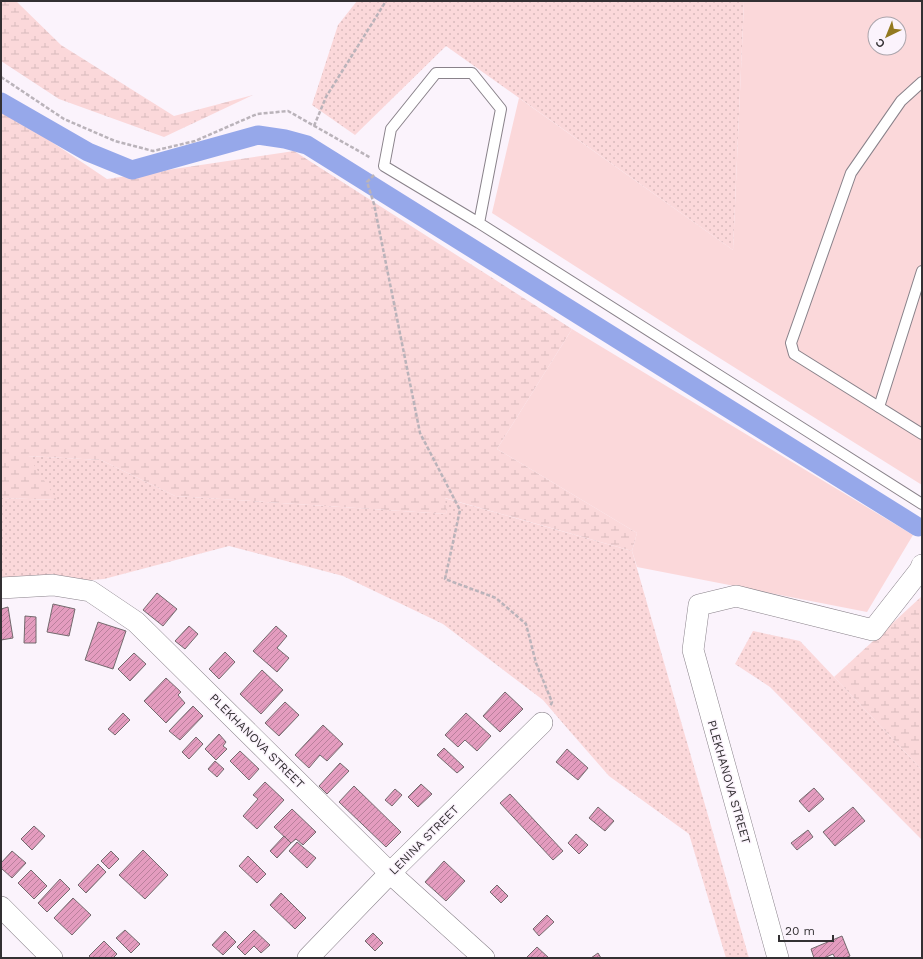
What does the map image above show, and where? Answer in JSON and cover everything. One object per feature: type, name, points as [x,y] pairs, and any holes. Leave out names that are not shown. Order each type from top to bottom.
[{"type":"street","name":"PLEKHANOVA STREET","points":[[778,958],[692,650],[699,605],[736,596],[873,630],[920,570],[922,565]]},
{"type":"street","name":"PLEKHANOVA STREET","points":[[1,588],[53,585],[90,591],[136,622],[390,873],[484,958]]},
{"type":"street","name":"LENINA STREET","points":[[308,958],[390,873],[542,723]]},
{"type":"street","points":[[1,907],[52,958]]},
{"type":"lane","points":[[479,223],[501,109],[472,74],[436,73],[391,129],[384,166],[479,223],[922,504]]},
{"type":"lane","points":[[922,82],[901,101],[851,173],[791,343],[794,354],[922,434]]},
{"type":"lane","points":[[878,407],[922,271]]},
{"type":"path","points":[[314,126],[326,97],[386,1]]},
{"type":"path","points":[[1,77],[64,119],[116,141],[153,151],[195,140],[257,114],[288,112],[384,166],[367,182],[374,204],[420,433],[460,510],[445,579],[496,598],[526,624],[536,663],[552,702],[542,723]]},
{"type":"green space","points":[[1,1],[16,1],[61,45],[174,116],[253,95],[164,137],[59,99],[1,61]]},
{"type":"green space","points":[[357,1],[744,1],[733,250],[446,46],[355,135],[312,105],[338,25]]},
{"type":"green space","points":[[744,1],[922,1],[922,485],[492,213],[519,98],[733,250]]},
{"type":"green space","points":[[1,108],[107,179],[294,151],[572,329],[497,449],[637,533],[632,551],[445,498],[447,514],[175,496],[101,460],[28,456],[57,500],[1,498]]},
{"type":"green space","points":[[572,329],[913,535],[867,612],[637,567],[632,551],[637,533],[497,449]]},
{"type":"green space","points":[[27,456],[101,460],[175,496],[447,514],[444,498],[632,551],[749,958],[726,958],[689,834],[609,776],[543,700],[443,624],[343,576],[229,546],[104,579],[69,582],[1,581],[1,498],[56,500]]},
{"type":"green space","points":[[922,596],[922,770],[834,677]]},
{"type":"green space","points":[[753,631],[800,641],[922,770],[922,840],[770,687],[735,664]]},
{"type":"building","points":[[157,593],[177,609],[163,626],[143,610]]},
{"type":"building","points":[[53,604],[75,609],[69,636],[47,632]]},
{"type":"building","points":[[8,607],[13,638],[1,640],[1,609]]},
{"type":"building","points":[[25,616],[36,617],[36,643],[24,643]]},
{"type":"building","points":[[98,622],[126,631],[113,669],[85,660]]},
{"type":"building","points":[[189,626],[198,634],[185,649],[175,641]]},
{"type":"building","points":[[276,626],[287,636],[277,648],[289,658],[277,672],[253,651]]},
{"type":"building","points":[[225,652],[235,662],[219,679],[209,669]]},
{"type":"building","points":[[134,653],[146,664],[130,681],[118,669]]},
{"type":"building","points":[[262,670],[283,690],[261,714],[240,694]]},
{"type":"building","points":[[166,678],[181,692],[178,695],[185,703],[166,723],[144,701]]},
{"type":"building","points":[[505,692],[523,709],[500,732],[483,716]]},
{"type":"building","points":[[285,702],[299,715],[279,736],[265,723]]},
{"type":"building","points":[[193,706],[203,716],[180,740],[169,731]]},
{"type":"building","points":[[123,713],[130,720],[115,735],[108,729]]},
{"type":"building","points":[[466,713],[491,736],[477,751],[465,740],[458,747],[445,735]]},
{"type":"building","points":[[323,725],[343,744],[327,761],[320,755],[309,768],[295,755]]},
{"type":"building","points":[[219,734],[226,742],[223,746],[227,749],[216,760],[205,749]]},
{"type":"building","points":[[196,737],[203,744],[189,759],[182,752]]},
{"type":"building","points":[[444,748],[464,767],[457,773],[437,755]]},
{"type":"building","points":[[567,749],[588,768],[578,780],[556,762]]},
{"type":"building","points":[[240,751],[259,769],[249,780],[230,761]]},
{"type":"building","points":[[215,761],[224,769],[217,777],[208,769]]},
{"type":"building","points":[[340,763],[349,771],[327,794],[319,786]]},
{"type":"building","points":[[265,782],[284,800],[257,829],[243,816],[258,799],[253,795]]},
{"type":"building","points":[[421,784],[432,794],[418,807],[408,797]]},
{"type":"building","points":[[354,786],[401,832],[386,847],[339,802]]},
{"type":"building","points":[[814,788],[824,799],[809,812],[799,801]]},
{"type":"building","points":[[395,789],[402,795],[392,806],[385,800]]},
{"type":"building","points":[[510,794],[563,851],[553,860],[500,803]]},
{"type":"building","points":[[598,807],[614,821],[605,831],[589,818]]},
{"type":"building","points":[[853,807],[865,821],[835,846],[823,832]]},
{"type":"building","points":[[292,809],[316,832],[303,845],[296,839],[291,843],[274,827]]},
{"type":"building","points":[[34,826],[45,836],[32,850],[21,839]]},
{"type":"building","points":[[808,830],[813,837],[797,850],[791,843]]},
{"type":"building","points":[[576,834],[588,845],[579,854],[568,843]]},
{"type":"building","points":[[284,836],[291,843],[277,858],[270,851]]},
{"type":"building","points":[[297,842],[316,858],[307,868],[289,851]]},
{"type":"building","points":[[143,850],[168,875],[145,899],[119,875]]},
{"type":"building","points":[[12,851],[26,863],[12,878],[1,868],[1,863]]},
{"type":"building","points":[[111,851],[119,859],[109,869],[101,861]]},
{"type":"building","points":[[248,856],[266,874],[257,883],[239,866]]},
{"type":"building","points":[[444,861],[465,881],[446,901],[425,882]]},
{"type":"building","points":[[98,864],[106,872],[86,893],[78,885]]},
{"type":"building","points":[[31,870],[47,886],[34,899],[18,883]]},
{"type":"building","points":[[60,879],[70,889],[47,912],[38,903]]},
{"type":"building","points":[[497,885],[508,896],[501,903],[490,892]]},
{"type":"building","points":[[281,893],[306,918],[295,929],[270,905]]},
{"type":"building","points":[[73,898],[91,915],[72,935],[54,918]]},
{"type":"building","points":[[547,915],[554,922],[539,936],[533,929]]},
{"type":"building","points":[[125,930],[140,944],[131,953],[116,938]]},
{"type":"building","points":[[254,930],[270,945],[261,953],[254,946],[245,955],[237,947]]},
{"type":"building","points":[[225,931],[236,942],[223,955],[212,945]]},
{"type":"building","points":[[373,933],[383,943],[375,951],[365,941]]},
{"type":"building","points":[[842,936],[850,956],[845,958],[835,958],[833,954],[824,958],[814,958],[811,949]]},
{"type":"building","points":[[104,941],[117,954],[113,958],[91,958],[89,956]]},
{"type":"building","points":[[537,947],[549,958],[526,958]]},
{"type":"building","points":[[598,953],[601,958],[591,958]]},
{"type":"waterway","points":[[1,102],[88,152],[132,170],[258,135],[285,139],[307,145],[918,527]]}]
